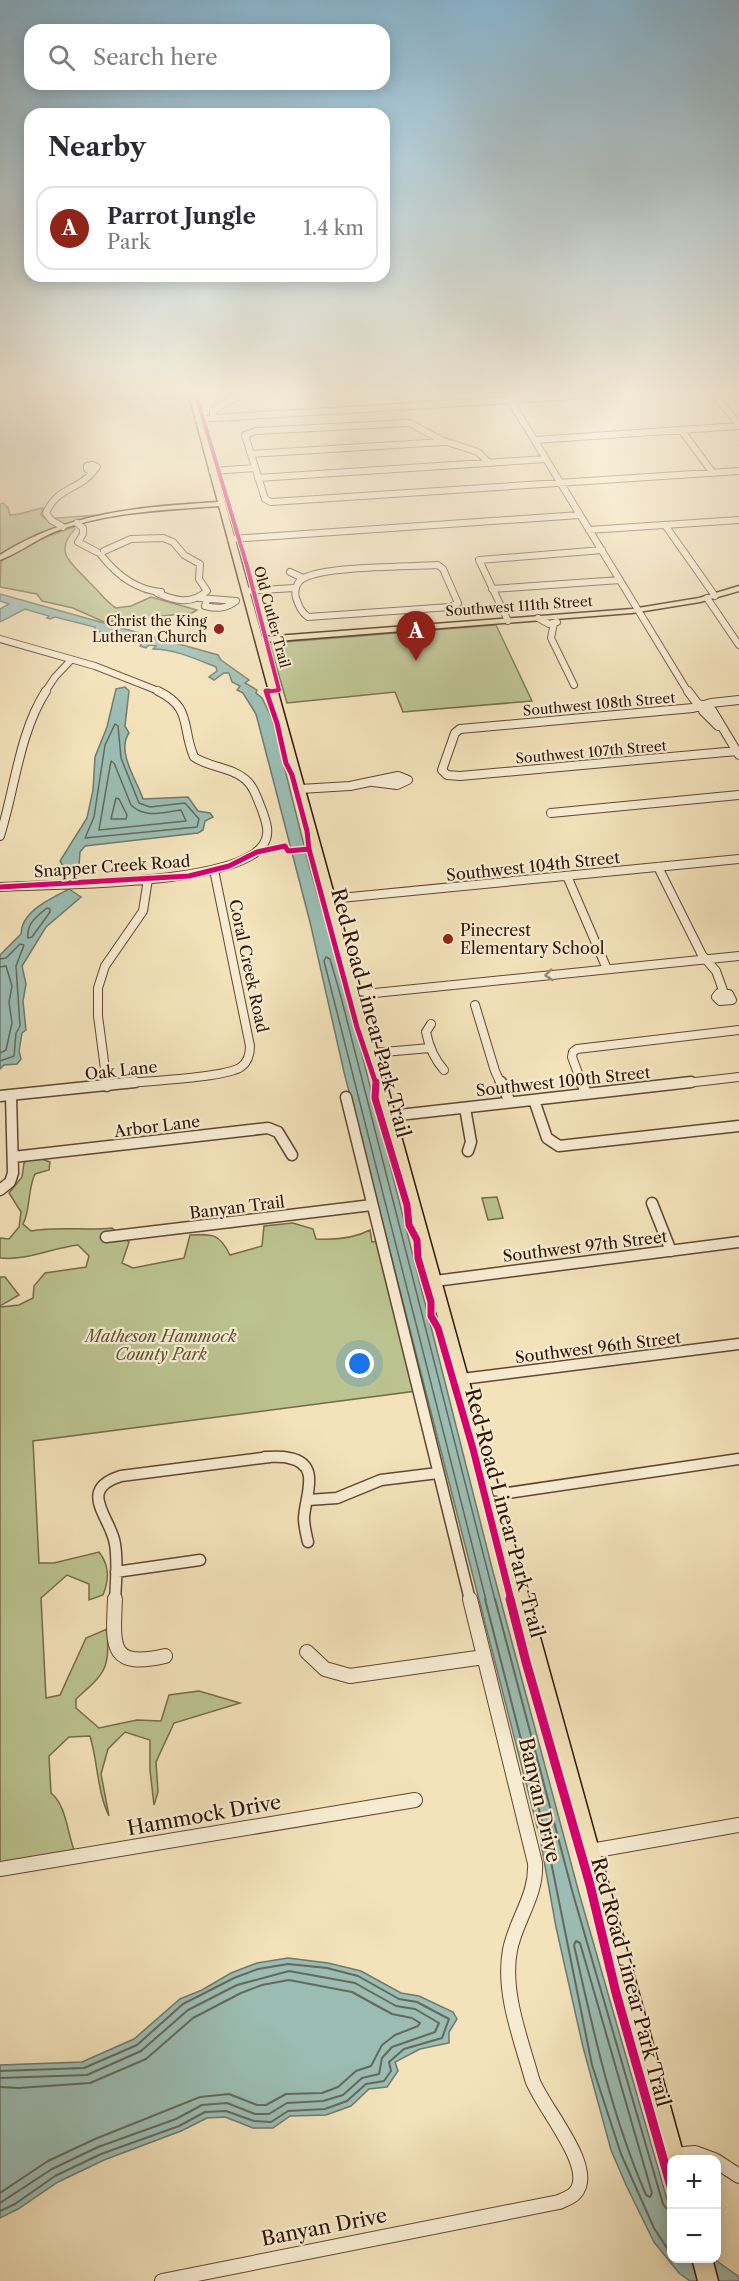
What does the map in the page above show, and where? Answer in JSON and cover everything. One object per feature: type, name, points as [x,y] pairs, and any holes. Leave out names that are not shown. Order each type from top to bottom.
[{"type":"main road","points":[[0,558],[28,542],[77,523],[131,511],[221,504],[248,596],[258,640],[304,789],[330,900],[673,2155]]},
{"type":"main road","name":"Southwest 111th Street","points":[[258,640],[538,618],[554,623],[711,597],[739,588]]},
{"type":"main road","points":[[703,2263],[708,2281]]},
{"type":"street","points":[[54,501],[48,508],[48,517],[63,527]]},
{"type":"street","points":[[572,501],[692,698],[702,705],[703,711],[726,733],[738,753]]},
{"type":"street","points":[[231,539],[580,515]]},
{"type":"street","points":[[589,530],[739,520]]},
{"type":"street","points":[[77,523],[83,527],[83,534],[78,542],[101,553],[112,569],[145,590],[182,602],[199,598],[236,601]]},
{"type":"street","points":[[666,525],[739,645]]},
{"type":"street","points":[[101,553],[129,540],[151,538],[165,540],[200,564],[199,579],[207,591],[199,598]]},
{"type":"street","points":[[508,621],[479,560],[602,550]]},
{"type":"street","points":[[290,573],[303,578],[330,572],[438,565],[443,569],[458,604],[308,617],[302,613],[294,588]]},
{"type":"street","points":[[207,600],[205,606],[225,608],[248,596],[294,588],[303,578]]},
{"type":"street","points":[[492,589],[620,579]]},
{"type":"street","points":[[554,623],[551,638],[574,685]]},
{"type":"street","name":"Snapper Creek Road","points":[[0,639],[146,684],[165,692],[181,708],[191,751],[195,758],[229,770],[249,783],[267,829],[266,841],[248,858],[214,870],[185,876],[148,879],[0,887]]},
{"type":"street","points":[[0,836],[32,719],[53,677],[71,660]]},
{"type":"street","name":"Southwest 108th Street","points":[[447,775],[442,769],[454,733],[460,729],[693,708],[739,700]]},
{"type":"street","name":"Southwest 107th Street","points":[[447,775],[460,776],[738,753]]},
{"type":"street","points":[[304,789],[373,782]]},
{"type":"street","points":[[550,813],[739,795]]},
{"type":"street","name":"Southwest 104th Street","points":[[330,900],[739,859]]},
{"type":"street","points":[[658,867],[702,955],[716,971],[723,993]]},
{"type":"street","name":"Coral Creek Road","points":[[214,870],[250,1046],[249,1058],[244,1066]]},
{"type":"street","points":[[567,876],[607,969]]},
{"type":"street","points":[[107,1086],[98,1004],[100,982],[111,954],[136,924],[144,910],[148,879]]},
{"type":"street","points":[[356,995],[739,956]]},
{"type":"street","points":[[475,1005],[478,1022],[507,1103]]},
{"type":"street","points":[[431,1024],[426,1032],[430,1048],[437,1063],[444,1070]]},
{"type":"street","points":[[586,1094],[572,1059],[574,1051],[584,1047],[739,1030]]},
{"type":"street","points":[[372,1053],[430,1048]]},
{"type":"street","name":"Oak Lane","points":[[0,1096],[218,1074],[244,1066]]},
{"type":"street","name":"Southwest 100th Street","points":[[390,1116],[739,1077]]},
{"type":"street","points":[[3,1189],[12,1176],[11,1096]]},
{"type":"street","name":"Banyan Drive","points":[[162,2281],[559,2202],[570,2198],[577,2189],[580,2175],[577,2158],[568,2139],[552,2120],[537,2093],[510,1988],[510,1947],[532,1895],[536,1868],[346,1097]]},
{"type":"street","points":[[534,1100],[547,1138],[553,1144],[566,1146],[739,1126]]},
{"type":"street","points":[[462,1108],[463,1120],[471,1142],[468,1151]]},
{"type":"street","name":"Arbor Lane","points":[[13,1157],[265,1128],[278,1132],[292,1155]]},
{"type":"street","points":[[652,1203],[671,1251]]},
{"type":"street","name":"Banyan Trail","points":[[106,1237],[372,1205]]},
{"type":"street","name":"Southwest 97th Street","points":[[435,1281],[739,1242]]},
{"type":"street","name":"Southwest 96th Street","points":[[462,1379],[739,1344]]},
{"type":"street","points":[[165,1656],[133,1661],[122,1657],[118,1650],[115,1623],[114,1540],[98,1504],[101,1488],[110,1480],[121,1476],[270,1457],[295,1459],[305,1467],[311,1479],[304,1520],[308,1542]]},
{"type":"street","points":[[494,1495],[739,1459]]},
{"type":"street","points":[[308,1500],[337,1498],[381,1480],[438,1473]]},
{"type":"street","points":[[116,1572],[200,1560]]},
{"type":"street","points":[[307,1652],[319,1666],[350,1676],[484,1657]]},
{"type":"street","name":"Hammock Drive","points":[[0,1869],[415,1800]]},
{"type":"street","points":[[591,1851],[739,1825]]},
{"type":"street","points":[[684,2155],[695,2153],[701,2155]]},
{"type":"street","points":[[721,2164],[739,2176]]},
{"type":"green space","points":[[3,503],[10,515],[43,508],[41,515],[46,519],[97,515],[39,533],[0,554],[0,504]]},
{"type":"green space","points":[[74,527],[65,545],[67,558],[116,608],[131,606],[151,597],[197,610],[192,613],[104,622],[73,608],[42,601],[37,594],[0,587],[1,561],[34,541]]},
{"type":"green space","points":[[496,625],[532,701],[403,712],[395,692],[287,703],[270,645],[273,643]]},
{"type":"green space","name":"Matheson Hammock County Park","points":[[29,1158],[50,1162],[49,1170],[35,1174],[23,1224],[31,1231],[112,1228],[129,1242],[122,1263],[133,1268],[184,1258],[190,1235],[214,1236],[222,1242],[230,1255],[262,1246],[264,1226],[293,1223],[313,1229],[316,1239],[350,1237],[370,1230],[372,1242],[388,1240],[424,1390],[33,1441],[39,1563],[54,1563],[99,1552],[103,1557],[107,1573],[103,1595],[89,1600],[89,1584],[67,1575],[41,1598],[46,1698],[60,1695],[86,1638],[107,1629],[108,1654],[104,1670],[94,1683],[76,1699],[76,1708],[99,1728],[137,1720],[161,1721],[169,1695],[199,1691],[240,1703],[174,1723],[156,1762],[158,1792],[154,1805],[150,1770],[150,1740],[125,1732],[108,1749],[101,1774],[109,1816],[102,1797],[90,1736],[69,1737],[49,1756],[51,1793],[63,1811],[74,1850],[54,1853],[54,1858],[0,1866],[0,1307],[19,1305],[33,1298],[34,1286],[45,1273],[86,1267],[89,1256],[78,1245],[19,1258],[0,1258],[0,1238],[9,1239],[19,1227],[21,1212],[9,1193],[22,1177],[24,1163]]},
{"type":"green space","points":[[497,1197],[503,1218],[488,1220],[482,1198]]},
{"type":"green space","points":[[0,1277],[5,1277],[19,1295],[0,1306]]},
{"type":"water","points":[[0,594],[218,655],[221,660],[249,680],[245,683],[257,690],[256,693],[262,698],[272,718],[309,865],[347,995],[492,1568],[579,1893],[667,2199],[667,2258],[654,2242],[611,2150],[583,2047],[556,1927],[540,1838],[344,1072],[310,922],[256,714],[243,693],[237,690],[240,686],[232,682],[229,673],[224,673],[214,680],[209,677],[217,671],[216,667],[177,653],[153,649],[156,646],[149,645],[146,648],[140,646],[142,643],[117,634],[103,634],[95,627],[55,617],[50,619],[47,618],[49,616],[25,609],[0,622],[0,609],[9,604],[0,601]]},
{"type":"water","points":[[125,687],[129,691],[125,726],[129,733],[125,748],[126,757],[143,799],[188,797],[198,811],[210,813],[213,817],[205,821],[203,830],[198,833],[85,846],[80,852],[79,865],[65,869],[60,861],[87,818],[93,790],[95,757],[107,727],[116,689]]},
{"type":"water","points":[[69,889],[81,897],[46,927],[22,966],[26,984],[23,1001],[26,1030],[22,1033],[19,1051],[21,1059],[17,1064],[4,1065],[0,1069],[0,955],[21,934],[22,926],[32,912],[46,901]]},
{"type":"water","points":[[288,1958],[328,1963],[361,1971],[401,1993],[419,1996],[453,2012],[457,2019],[449,2032],[449,2043],[420,2049],[395,2062],[398,2071],[387,2087],[369,2089],[351,2106],[326,2115],[290,2116],[273,2128],[253,2128],[225,2117],[207,2118],[181,2131],[104,2160],[58,2182],[18,2209],[0,2218],[0,2065],[82,2062],[134,2039],[180,1999],[202,1990],[231,1973],[257,1963]]},
{"type":"water","points":[[671,2263],[720,2263],[739,2277],[739,2281],[690,2281]]},
{"type":"cycle path","name":"Old Cutler Trail","points":[[228,501],[279,690],[266,691],[277,723],[286,763],[292,775],[307,831],[309,849],[359,1035],[373,1072],[375,1098],[407,1205],[409,1225],[417,1240],[418,1258],[431,1302],[431,1316],[438,1328],[473,1449],[526,1662],[590,1885],[616,1993],[667,2172]]},
{"type":"cycle path","points":[[0,887],[189,876],[229,866],[257,852],[285,846],[288,851],[309,849]]},
{"type":"place","name":"Christ the King Lutheran Church","points":[[219,629]]},
{"type":"place","name":"Parrot Jungle","points":[[416,661]]},
{"type":"place","name":"Pinecrest Elementary School","points":[[448,939]]}]
